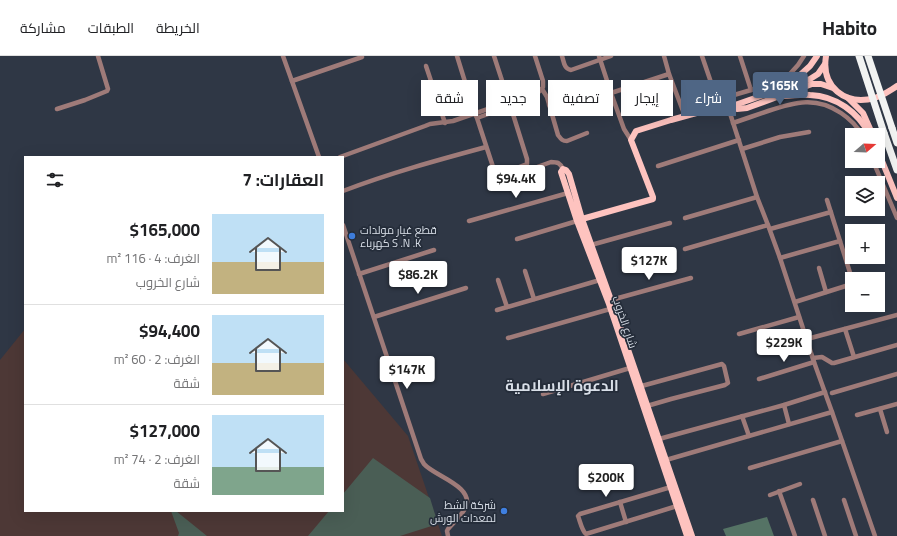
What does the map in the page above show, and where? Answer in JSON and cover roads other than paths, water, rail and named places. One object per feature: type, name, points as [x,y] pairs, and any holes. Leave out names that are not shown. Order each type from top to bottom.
[{"type":"highway","points":[[859,56],[897,170]]},
{"type":"highway","points":[[868,56],[897,143]]},
{"type":"main road","points":[[785,88],[810,66],[817,56]]},
{"type":"main road","points":[[826,56],[825,64],[827,76],[833,88]]},
{"type":"main road","points":[[736,105],[813,78],[825,64]]},
{"type":"main road","points":[[736,109],[744,109],[779,96],[816,84],[821,84],[833,88],[848,98],[863,113],[869,128]]},
{"type":"main road","points":[[848,98],[860,100],[875,98],[897,86]]},
{"type":"main road","points":[[779,96],[809,95],[831,99],[847,107],[856,115],[866,128]]},
{"type":"main road","points":[[579,220],[652,200],[653,198],[631,140],[636,131],[685,116]]},
{"type":"main road","points":[[885,168],[897,198]]},
{"type":"main road","name":"شارع الخروب","points":[[687,536],[677,506],[639,387],[611,300],[591,244],[579,220],[569,174],[563,169],[561,175],[579,220],[630,368],[639,387],[647,406],[659,439],[692,536]]},
{"type":"street","points":[[57,109],[85,100],[108,89],[98,56]]},
{"type":"street","points":[[283,56],[319,156]]},
{"type":"street","points":[[457,56],[465,80]]},
{"type":"street","points":[[494,56],[502,80]]},
{"type":"street","points":[[535,56],[543,82],[542,89],[548,102]]},
{"type":"street","points":[[562,56],[565,66],[569,70],[600,58],[611,56]]},
{"type":"street","points":[[664,56],[681,106]]},
{"type":"street","points":[[702,56],[710,80]]},
{"type":"street","points":[[740,56],[751,90]]},
{"type":"street","points":[[736,94],[789,75],[804,56]]},
{"type":"street","points":[[292,81],[362,57]]},
{"type":"street","points":[[600,58],[607,80]]},
{"type":"street","points":[[426,66],[445,123]]},
{"type":"street","points":[[613,92],[669,74]]},
{"type":"street","points":[[613,98],[624,128],[631,140]]},
{"type":"street","points":[[733,123],[785,105],[807,102],[827,106],[838,111],[851,120],[858,128]]},
{"type":"street","points":[[478,115],[505,108],[510,108],[512,110],[527,164],[496,176]]},
{"type":"street","points":[[343,156],[425,126],[476,116],[496,176],[498,178],[506,178],[551,162],[559,163],[563,169]]},
{"type":"street","points":[[552,116],[558,135],[564,141],[587,133]]},
{"type":"street","points":[[732,116],[757,197],[780,258],[875,536]]},
{"type":"street","points":[[742,149],[780,137],[809,132]]},
{"type":"street","points":[[658,166],[739,140]]},
{"type":"street","points":[[344,191],[384,176],[486,147]]},
{"type":"street","points":[[877,168],[897,218]]},
{"type":"street","points":[[469,222],[568,193]]},
{"type":"street","points":[[685,218],[757,197]]},
{"type":"street","points":[[827,200],[850,272]]},
{"type":"street","points":[[685,250],[830,212]]},
{"type":"street","points":[[517,239],[579,220]]},
{"type":"street","points":[[591,244],[670,224]]},
{"type":"street","points":[[344,228],[424,464],[464,492],[467,500],[465,508],[448,529],[448,536]]},
{"type":"street","points":[[780,258],[840,241]]},
{"type":"street","points":[[359,274],[434,250]]},
{"type":"street","points":[[819,268],[826,292]]},
{"type":"street","points":[[525,271],[534,299]]},
{"type":"street","points":[[611,300],[691,278]]},
{"type":"street","points":[[498,280],[507,307]]},
{"type":"street","points":[[497,310],[600,280]]},
{"type":"street","points":[[794,302],[845,286]]},
{"type":"street","points":[[374,317],[466,288]]},
{"type":"street","points":[[508,338],[610,309]]},
{"type":"street","points":[[807,339],[897,315]]},
{"type":"street","points":[[739,334],[800,317]]},
{"type":"street","points":[[845,330],[854,357]]},
{"type":"street","points":[[759,379],[822,357],[834,363],[897,345]]},
{"type":"street","points":[[639,387],[722,364],[724,366],[728,383],[725,385],[647,406]]},
{"type":"street","points":[[543,394],[630,368]]},
{"type":"street","points":[[832,393],[896,376]]},
{"type":"street","points":[[659,439],[784,405],[825,392]]},
{"type":"street","points":[[857,415],[897,404]]},
{"type":"street","points":[[784,405],[789,424]]},
{"type":"street","points":[[880,409],[887,432]]},
{"type":"street","points":[[666,460],[832,412]]},
{"type":"street","points":[[742,416],[749,436]]},
{"type":"street","points":[[750,468],[842,441]]},
{"type":"street","points":[[770,494],[800,484]]},
{"type":"street","points":[[671,487],[580,514],[578,516],[586,534],[677,506]]},
{"type":"street","points":[[779,491],[795,536]]},
{"type":"street","points":[[813,500],[825,536]]},
{"type":"street","points":[[844,500],[856,536]]},
{"type":"street","points":[[620,502],[626,522]]},
{"type":"place","name":"قطع غيار مولدات كهرباء S .N .K","points":[[352,236]]},
{"type":"place","name":"شركة الشط لمعدات الورش","points":[[504,511]]},
{"type":"district","name":"الدعوة الإسلامية","points":[[562,385]]}]
